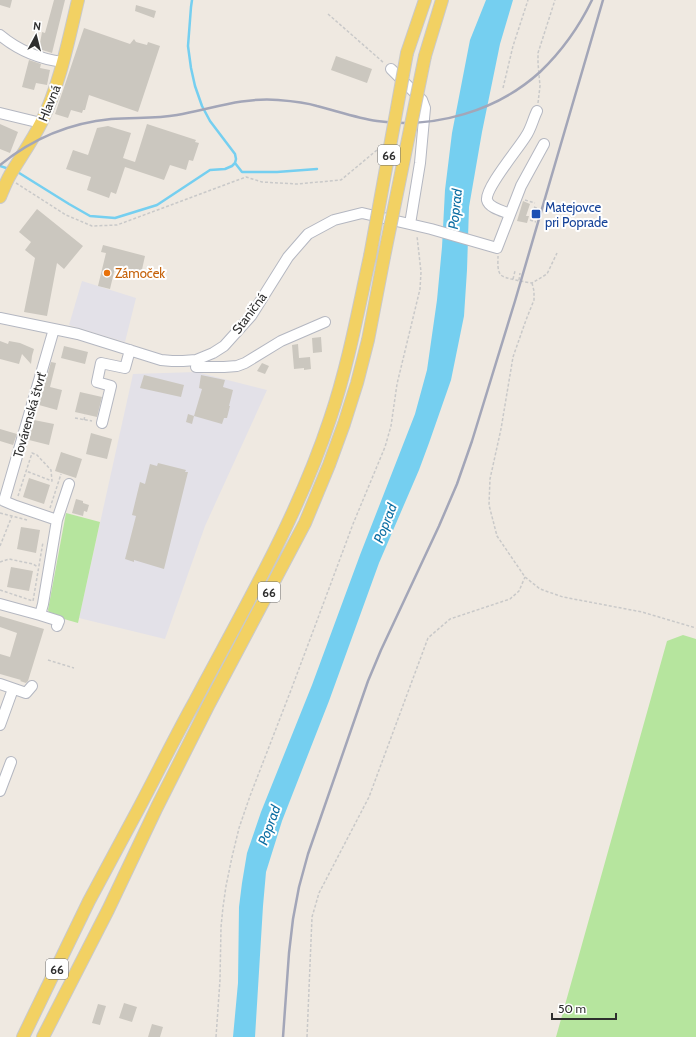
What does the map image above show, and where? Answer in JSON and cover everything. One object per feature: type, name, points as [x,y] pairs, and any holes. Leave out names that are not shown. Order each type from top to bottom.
[{"type":"main road","name":"Hlavná","points":[[0,198],[13,179],[18,163],[41,123],[55,90],[78,0]]},
{"type":"main road","name":"66","points":[[23,1037],[90,900],[285,529],[316,458],[330,418],[352,343],[370,256],[407,53],[425,0]]},
{"type":"main road","name":"66","points":[[44,1037],[208,706],[304,523],[329,465],[344,424],[368,340],[425,56],[442,0]]},
{"type":"street","points":[[0,35],[28,53],[63,62]]},
{"type":"street","points":[[391,69],[422,100],[425,108],[413,225]]},
{"type":"street","points":[[510,214],[491,206],[487,200],[488,193],[498,176],[527,136],[537,111]]},
{"type":"street","points":[[0,113],[41,123]]},
{"type":"street","points":[[497,248],[521,186],[544,144]]},
{"type":"street","name":"Staničná","points":[[0,318],[78,334],[161,360],[196,363],[224,346],[251,316],[288,257],[308,234],[334,220],[362,213],[432,229],[497,248]]},
{"type":"street","points":[[196,363],[224,367],[237,366],[246,363],[281,341],[325,322]]},
{"type":"street","name":"Továrenská štvrť","points":[[54,329],[2,500],[57,520]]},
{"type":"street","points":[[102,423],[111,386],[97,382],[101,363],[125,368],[130,350]]},
{"type":"street","points":[[40,615],[57,520],[69,484]]},
{"type":"street","points":[[0,604],[58,621],[57,626]]},
{"type":"street","points":[[0,684],[26,693],[32,686]]},
{"type":"street","points":[[0,725],[13,689]]},
{"type":"street","points":[[0,791],[11,762]]},
{"type":"path","points":[[503,88],[513,46],[528,0]]},
{"type":"path","points":[[537,111],[540,86],[538,53],[555,0]]},
{"type":"path","points":[[328,14],[391,69]]},
{"type":"path","points":[[13,179],[66,215],[92,226],[117,225],[246,176],[262,182],[296,184],[341,180],[377,150]]},
{"type":"path","points":[[534,207],[540,209]]},
{"type":"path","points":[[530,220],[536,222]]},
{"type":"path","points":[[216,1037],[220,980],[222,914],[226,886],[239,828],[317,619],[385,447],[391,426],[397,384],[420,289],[421,272],[413,225]]},
{"type":"path","points":[[497,248],[498,270],[501,275],[532,283],[547,274],[557,253]]},
{"type":"path","points":[[513,279],[515,271]]},
{"type":"path","points":[[519,280],[520,273]]},
{"type":"path","points":[[532,283],[534,300],[513,357],[501,429],[490,479],[489,504],[497,536],[525,577],[540,589],[563,596],[642,612],[696,628]]},
{"type":"path","points":[[84,420],[85,415]]},
{"type":"path","points":[[75,418],[102,423]]},
{"type":"path","points":[[17,501],[26,471],[32,453],[37,455],[51,470],[52,481],[26,471]]},
{"type":"path","points":[[48,511],[61,474]]},
{"type":"path","points":[[0,546],[12,516],[32,522]]},
{"type":"path","points":[[0,590],[33,601],[44,539]]},
{"type":"path","points":[[0,562],[8,559],[33,564],[39,567]]},
{"type":"path","points":[[307,1037],[312,917],[319,893],[369,797],[428,638],[450,619],[510,599],[519,591],[525,577]]},
{"type":"path","points":[[48,660],[74,668]]},
{"type":"shaded area","points":[[82,281],[136,298],[125,342],[69,325]]},
{"type":"shaded area","points":[[196,372],[267,390],[205,526],[165,639],[79,618],[133,374]]},
{"type":"green space","points":[[66,513],[100,522],[78,623],[50,615],[48,610]]},
{"type":"green space","points":[[683,635],[696,639],[696,1037],[556,1037],[667,641]]},
{"type":"water","name":"Poprad","points":[[486,0],[513,0],[500,44],[482,132],[469,207],[464,316],[451,380],[419,470],[379,563],[329,701],[282,821],[266,872],[255,1037],[233,1037],[238,983],[239,907],[247,853],[261,812],[312,685],[360,555],[415,414],[427,370],[437,300],[445,190],[452,133],[470,40]]},
{"type":"building","points":[[0,0],[12,0],[10,8],[0,5]]},
{"type":"building","points":[[54,0],[65,0],[52,53],[39,49],[42,32],[45,33]]},
{"type":"building","points":[[136,5],[156,11],[154,18],[135,11]]},
{"type":"building","points":[[84,28],[130,44],[134,39],[136,42],[147,45],[148,42],[160,46],[138,112],[89,95],[85,110],[83,110],[82,113],[71,110],[68,118],[55,114]]},
{"type":"building","points":[[336,56],[372,69],[367,83],[331,70]]},
{"type":"building","points":[[29,60],[41,64],[40,68],[50,70],[47,85],[36,83],[34,90],[22,87]]},
{"type":"building","points":[[0,124],[18,132],[10,153],[0,149]]},
{"type":"building","points":[[147,124],[196,140],[195,142],[199,143],[193,161],[189,160],[186,170],[170,165],[164,180],[125,167],[116,194],[111,192],[109,198],[87,190],[91,177],[66,169],[73,150],[88,155],[97,128],[108,126],[131,133],[123,158],[135,162]]},
{"type":"building","points":[[523,201],[530,204],[526,216],[529,216],[527,223],[517,221]]},
{"type":"building","points":[[37,209],[83,246],[64,269],[57,263],[47,316],[24,312],[35,258],[25,250],[31,242],[19,232]]},
{"type":"building","points":[[103,245],[145,256],[141,274],[115,268],[110,289],[98,286],[106,253],[101,252]]},
{"type":"building","points":[[321,337],[322,352],[313,353],[312,338]]},
{"type":"building","points":[[0,341],[8,344],[9,341],[20,343],[34,349],[31,364],[22,354],[19,364],[0,359]]},
{"type":"building","points":[[298,344],[299,358],[310,357],[311,369],[294,369],[292,345]]},
{"type":"building","points":[[64,346],[88,352],[85,364],[61,358]]},
{"type":"building","points":[[51,362],[56,363],[50,387],[62,390],[57,410],[39,405]]},
{"type":"building","points":[[262,363],[269,366],[265,374],[257,371]]},
{"type":"building","points":[[144,375],[184,385],[181,397],[140,388]]},
{"type":"building","points":[[201,375],[225,380],[223,387],[233,390],[227,418],[224,418],[222,424],[194,416],[202,389],[199,388]]},
{"type":"building","points":[[80,392],[102,397],[97,417],[75,412]]},
{"type":"building","points":[[188,414],[194,416],[192,424],[186,422]]},
{"type":"building","points":[[34,420],[54,424],[49,445],[29,440]]},
{"type":"building","points":[[0,429],[17,434],[13,445],[0,441]]},
{"type":"building","points":[[91,433],[112,439],[107,459],[86,454]]},
{"type":"building","points":[[61,452],[82,459],[76,478],[55,471]]},
{"type":"building","points":[[158,463],[186,470],[185,472],[188,472],[164,569],[134,560],[134,562],[125,559],[136,516],[132,515],[140,482],[145,484],[150,464],[157,466]]},
{"type":"building","points":[[29,478],[50,485],[44,504],[23,497]]},
{"type":"building","points":[[76,499],[89,505],[87,512],[84,511],[83,516],[72,513]]},
{"type":"building","points":[[21,527],[40,530],[36,553],[17,549]]},
{"type":"building","points":[[11,567],[33,571],[29,591],[7,587]]},
{"type":"building","points":[[0,616],[44,629],[28,681],[26,683],[0,674],[0,654],[10,657],[17,633],[0,627]]},
{"type":"building","points":[[124,1003],[137,1007],[132,1022],[119,1018]]},
{"type":"building","points":[[98,1004],[106,1006],[100,1025],[92,1023]]},
{"type":"building","points":[[152,1024],[163,1027],[160,1037],[148,1037]]},
{"type":"waterway","points":[[16,171],[90,216],[115,218],[157,205],[210,170],[225,169],[232,166],[235,163],[235,154],[210,121],[202,106],[195,86],[188,46],[192,0]]},
{"type":"waterway","points":[[235,163],[242,172],[277,172],[317,169]]},
{"type":"waterway","points":[[0,166],[9,169]]},
{"type":"railway","points":[[0,165],[25,147],[38,140],[66,128],[80,124],[111,119],[169,116],[252,100],[278,100],[302,103],[370,120],[399,123],[443,119],[464,114],[485,107],[505,97],[523,86],[540,72],[556,56],[581,20],[592,0]]},
{"type":"railway","points":[[283,1037],[293,919],[299,887],[308,854],[368,681],[439,526],[457,484],[472,441],[515,301],[603,0]]},
{"type":"place","name":"Matejovce pri Poprade","points":[[536,214]]},
{"type":"place","name":"Zámoček","points":[[107,273]]}]
